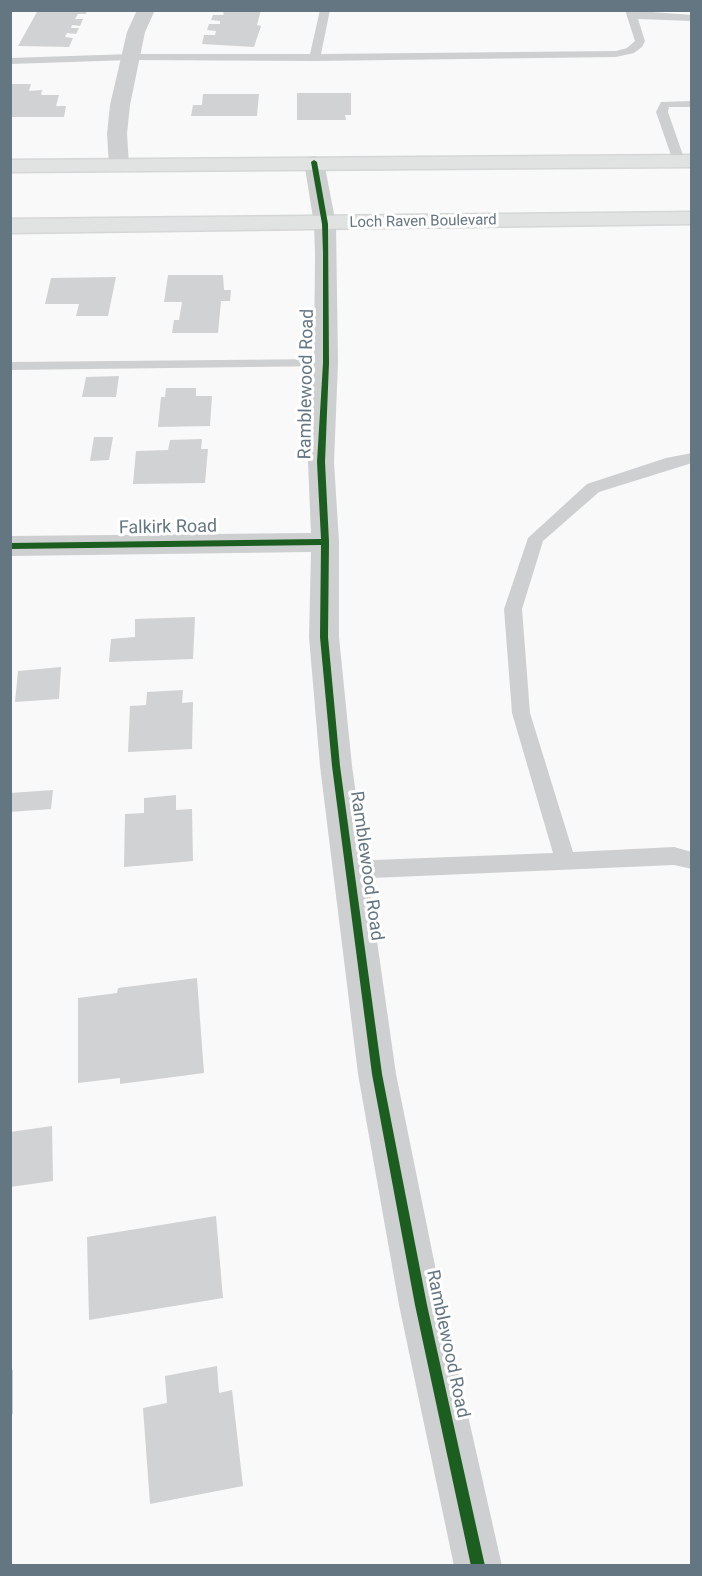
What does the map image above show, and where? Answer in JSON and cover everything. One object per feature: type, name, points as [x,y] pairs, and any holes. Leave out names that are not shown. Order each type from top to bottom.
[{"type":"main road","points":[[10,166],[685,161]]},
{"type":"main road","name":"Loch Raven Boulevard","points":[[10,226],[692,218]]},
{"type":"street","points":[[119,165],[117,134],[120,105],[136,32],[146,10]]},
{"type":"street","name":"Ramblewood Road","points":[[314,162],[325,224],[326,363],[321,462],[325,542],[324,637],[336,766],[377,1074],[421,1305],[478,1566]]},
{"type":"street","name":"Falkirk Road","points":[[10,546],[325,542]]},
{"type":"lane","points":[[315,58],[325,10]]},
{"type":"lane","points":[[10,61],[131,57],[315,58],[616,54],[630,51],[637,47],[640,41],[631,14],[692,18]]},
{"type":"lane","points":[[685,161],[662,111],[665,104],[692,104]]},
{"type":"lane","points":[[10,366],[326,363]]},
{"type":"lane","points":[[565,860],[521,713],[513,609],[536,538],[593,488],[672,462],[692,458]]},
{"type":"lane","points":[[349,870],[674,856],[692,861]]},
{"type":"building","points":[[38,10],[87,10],[86,14],[78,14],[75,19],[83,19],[80,26],[72,25],[71,28],[79,28],[76,34],[67,33],[65,37],[73,38],[69,47],[18,46]]},
{"type":"building","points":[[219,10],[261,10],[257,25],[261,26],[254,47],[202,44],[204,35],[215,35],[216,31],[207,30],[209,24],[220,24],[220,21],[211,20],[213,15],[223,15],[224,13]]},
{"type":"building","points":[[10,84],[31,84],[29,91],[42,90],[41,95],[59,95],[56,106],[66,106],[64,117],[10,117]]},
{"type":"building","points":[[297,93],[351,93],[351,115],[345,115],[346,120],[297,120]]},
{"type":"building","points":[[203,94],[259,94],[257,116],[191,116],[193,105],[202,105]]},
{"type":"building","points":[[168,275],[223,275],[224,290],[231,290],[230,301],[221,301],[218,333],[172,333],[174,320],[179,320],[182,302],[164,302]]},
{"type":"building","points":[[116,277],[108,316],[76,316],[79,304],[45,304],[51,278]]},
{"type":"building","points":[[119,376],[116,397],[82,397],[86,377]]},
{"type":"building","points":[[166,388],[196,388],[196,396],[212,396],[210,426],[158,427],[161,397],[165,397]]},
{"type":"building","points":[[94,437],[113,437],[109,460],[90,461]]},
{"type":"building","points":[[202,439],[201,449],[208,449],[205,483],[133,484],[136,451],[168,450],[170,440]]},
{"type":"building","points":[[195,617],[193,659],[109,662],[111,639],[135,637],[135,619]]},
{"type":"building","points":[[61,667],[59,699],[15,702],[18,671]]},
{"type":"building","points":[[183,690],[182,703],[193,702],[192,749],[128,752],[130,706],[146,705],[147,692]]},
{"type":"building","points":[[53,790],[51,809],[10,812],[10,793]]},
{"type":"building","points":[[176,795],[176,810],[192,809],[193,861],[124,867],[125,814],[144,813],[144,798]]},
{"type":"building","points":[[197,978],[204,1073],[120,1084],[120,1078],[78,1083],[78,998],[117,993],[118,988]]},
{"type":"building","points":[[52,1126],[53,1181],[10,1187],[10,1132]]},
{"type":"building","points":[[216,1216],[223,1298],[89,1320],[87,1237]]},
{"type":"building","points":[[217,1366],[219,1393],[232,1390],[243,1486],[150,1504],[143,1408],[167,1403],[165,1376]]},
{"type":"building","points":[[10,1370],[13,1370],[13,1414],[10,1414]]},
{"type":"cycle path","points":[[314,162],[325,224],[326,363],[321,462],[325,542],[324,637],[336,766],[377,1074],[421,1305],[478,1566]]},
{"type":"cycle path","points":[[10,546],[325,542]]}]
